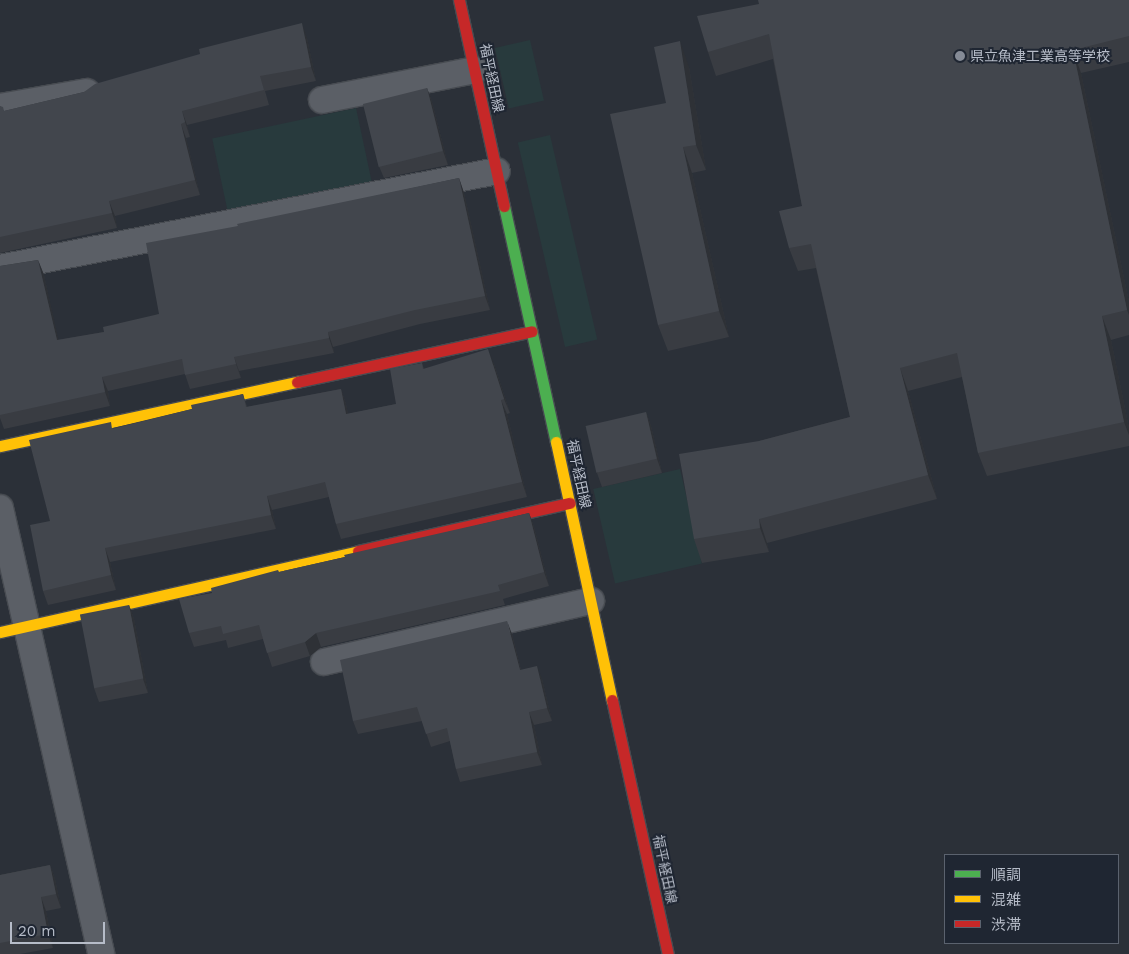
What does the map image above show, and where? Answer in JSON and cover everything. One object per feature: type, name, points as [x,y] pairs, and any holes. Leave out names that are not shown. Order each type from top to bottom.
[{"type":"street","name":"福平経田線","points":[[459,0],[668,954]]},
{"type":"street","points":[[322,100],[475,70]]},
{"type":"street","points":[[0,107],[87,92]]},
{"type":"street","points":[[0,268],[497,172]]},
{"type":"street","points":[[0,446],[532,331]]},
{"type":"street","points":[[0,632],[570,503]]},
{"type":"street","points":[[0,508],[101,954]]},
{"type":"street","points":[[324,662],[591,600]]},
{"type":"shaded area","points":[[530,40],[544,100],[509,109],[495,48]]},
{"type":"shaded area","points":[[356,108],[372,181],[228,212],[212,139]]},
{"type":"shaded area","points":[[550,135],[597,340],[565,347],[518,142]]},
{"type":"shaded area","points":[[680,469],[702,564],[615,584],[593,489]]},
{"type":"building","points":[[758,0],[1129,0],[1129,36],[1073,50],[1127,310],[1102,316],[1124,422],[978,453],[957,353],[900,368],[928,475],[759,519],[760,528],[694,539],[679,454],[759,441],[850,417],[811,244],[789,248],[779,211],[802,206],[769,34],[708,52],[697,16],[759,4]]},
{"type":"building","points":[[302,23],[311,67],[260,76],[264,90],[182,111],[185,122],[181,124],[195,180],[109,201],[112,213],[0,237],[0,106],[3,107],[4,111],[84,92],[95,84],[200,54],[199,49]]},
{"type":"building","points":[[680,41],[696,145],[683,147],[719,311],[658,325],[610,114],[666,103],[654,47]]},
{"type":"building","points":[[427,88],[443,151],[379,167],[363,104]]},
{"type":"building","points":[[459,178],[485,296],[415,310],[328,332],[329,338],[234,357],[236,364],[185,375],[182,359],[102,377],[105,392],[0,415],[0,266],[38,260],[57,340],[104,332],[103,327],[159,314],[146,243],[238,226],[237,224]]},
{"type":"building","points":[[488,349],[504,399],[501,400],[522,482],[336,524],[325,482],[267,496],[271,515],[105,548],[111,575],[43,591],[30,525],[50,521],[29,440],[111,422],[112,429],[192,409],[191,405],[243,394],[246,407],[341,389],[346,414],[396,404],[390,369],[422,363],[423,369]]},
{"type":"building","points":[[646,412],[657,459],[596,473],[586,426]]},
{"type":"building","points":[[529,513],[544,572],[498,585],[500,591],[316,633],[305,642],[267,653],[259,625],[223,634],[221,626],[189,633],[179,599],[212,593],[211,588],[278,570],[279,572],[345,557],[344,555]]},
{"type":"building","points":[[129,605],[143,679],[94,688],[80,615]]},
{"type":"building","points":[[507,621],[520,670],[537,666],[547,708],[529,712],[537,752],[456,769],[447,728],[426,734],[417,707],[353,721],[340,660]]},
{"type":"building","points":[[50,865],[56,894],[41,897],[48,934],[0,943],[0,875]]},
{"type":"traffic: fast","points":[[504,206],[556,442]]},
{"type":"traffic: slow","points":[[0,446],[297,382]]},
{"type":"traffic: slow","points":[[556,442],[612,700]]},
{"type":"traffic: slow","points":[[0,632],[358,551]]},
{"type":"traffic: jam","points":[[459,0],[504,206]]},
{"type":"traffic: jam","points":[[297,382],[532,331]]},
{"type":"traffic: jam","points":[[358,551],[570,503]]},
{"type":"traffic: jam","points":[[612,700],[668,954]]},
{"type":"place","name":"県立魚津工業高等学校","points":[[960,56]]}]
